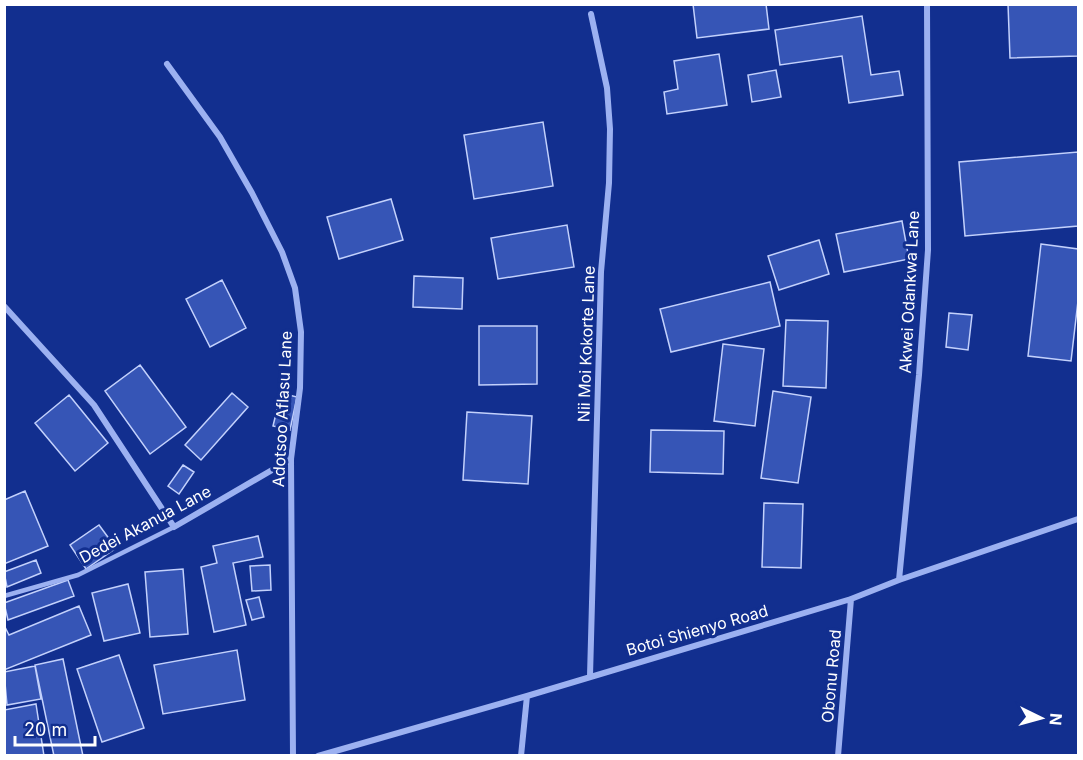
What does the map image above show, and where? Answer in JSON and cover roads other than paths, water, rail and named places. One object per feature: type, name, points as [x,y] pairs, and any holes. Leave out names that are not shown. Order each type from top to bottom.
[{"type":"street","name":"Akwei Odankwa Lane","points":[[899,580],[928,250],[927,4]]},
{"type":"street","name":"Nii Moi Kokorte Lane","points":[[590,676],[600,296],[609,183],[610,129],[607,88],[591,14]]},
{"type":"street","name":"Adotsoo Aflasu Lane","points":[[167,64],[220,137],[282,252],[295,288],[301,332],[300,388],[291,459],[293,756]]},
{"type":"street","points":[[4,306],[94,405],[174,527]]},
{"type":"street","name":"Dedei Akanua Lane","points":[[174,527],[291,459]]},
{"type":"street","name":"Botoi Shienyo Road","points":[[318,756],[851,599],[899,580],[1078,519]]},
{"type":"street","name":"Obonu Road","points":[[838,756],[851,599]]},
{"type":"street","points":[[521,756],[527,696]]},
{"type":"lane","name":"Dedei Akanua Lane","points":[[4,596],[78,575],[174,527]]}]
